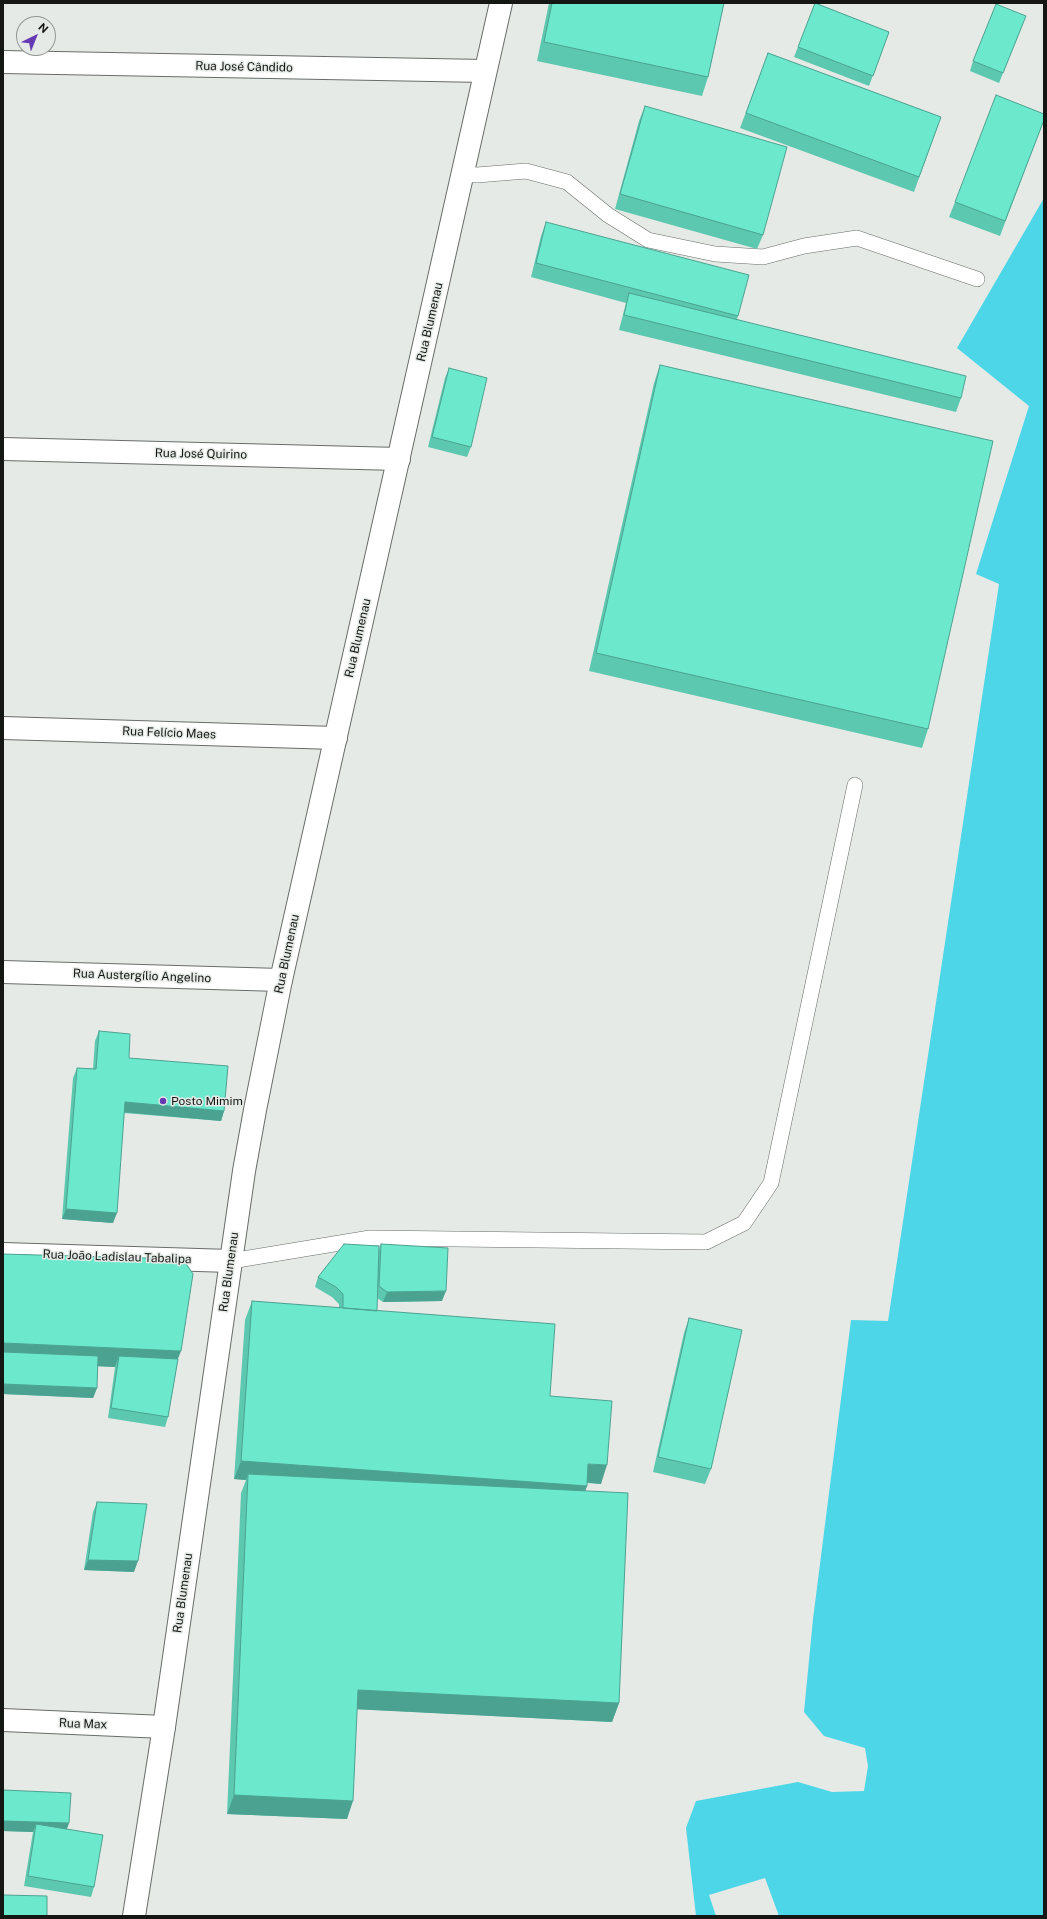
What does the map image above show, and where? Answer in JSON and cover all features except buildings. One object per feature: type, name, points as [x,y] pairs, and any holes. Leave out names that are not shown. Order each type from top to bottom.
[{"type":"main road","name":"Rua Blumenau","points":[[134,1916],[164,1726],[246,1163],[281,980],[501,3]]},
{"type":"main road","name":"Rua José Cândido","points":[[3,62],[485,71]]},
{"type":"main road","name":"Rua José Quirino","points":[[3,449],[398,459]]},
{"type":"main road","name":"Rua Felício Maes","points":[[3,728],[336,738]]},
{"type":"main road","name":"Rua Austergílio Angelino","points":[[3,972],[281,980]]},
{"type":"main road","name":"Rua João Ladislau Tabalipa","points":[[3,1254],[231,1261]]},
{"type":"main road","name":"Rua Max","points":[[3,1720],[164,1726]]},
{"type":"lane","points":[[463,174],[477,175],[526,171],[567,182],[608,215],[648,240],[715,254],[762,257],[804,246],[857,238],[977,279]]},
{"type":"lane","points":[[231,1261],[370,1238],[706,1242],[744,1223],[771,1183],[855,785]]},
{"type":"water","points":[[1044,198],[1044,1916],[779,1916],[765,1878],[709,1895],[716,1916],[696,1916],[686,1828],[696,1801],[798,1782],[832,1792],[864,1791],[868,1766],[865,1748],[824,1736],[804,1712],[813,1619],[851,1320],[888,1321],[999,584],[976,574],[1029,406],[957,348]]},
{"type":"place","name":"Posto Mimim","points":[[163,1101]]}]
